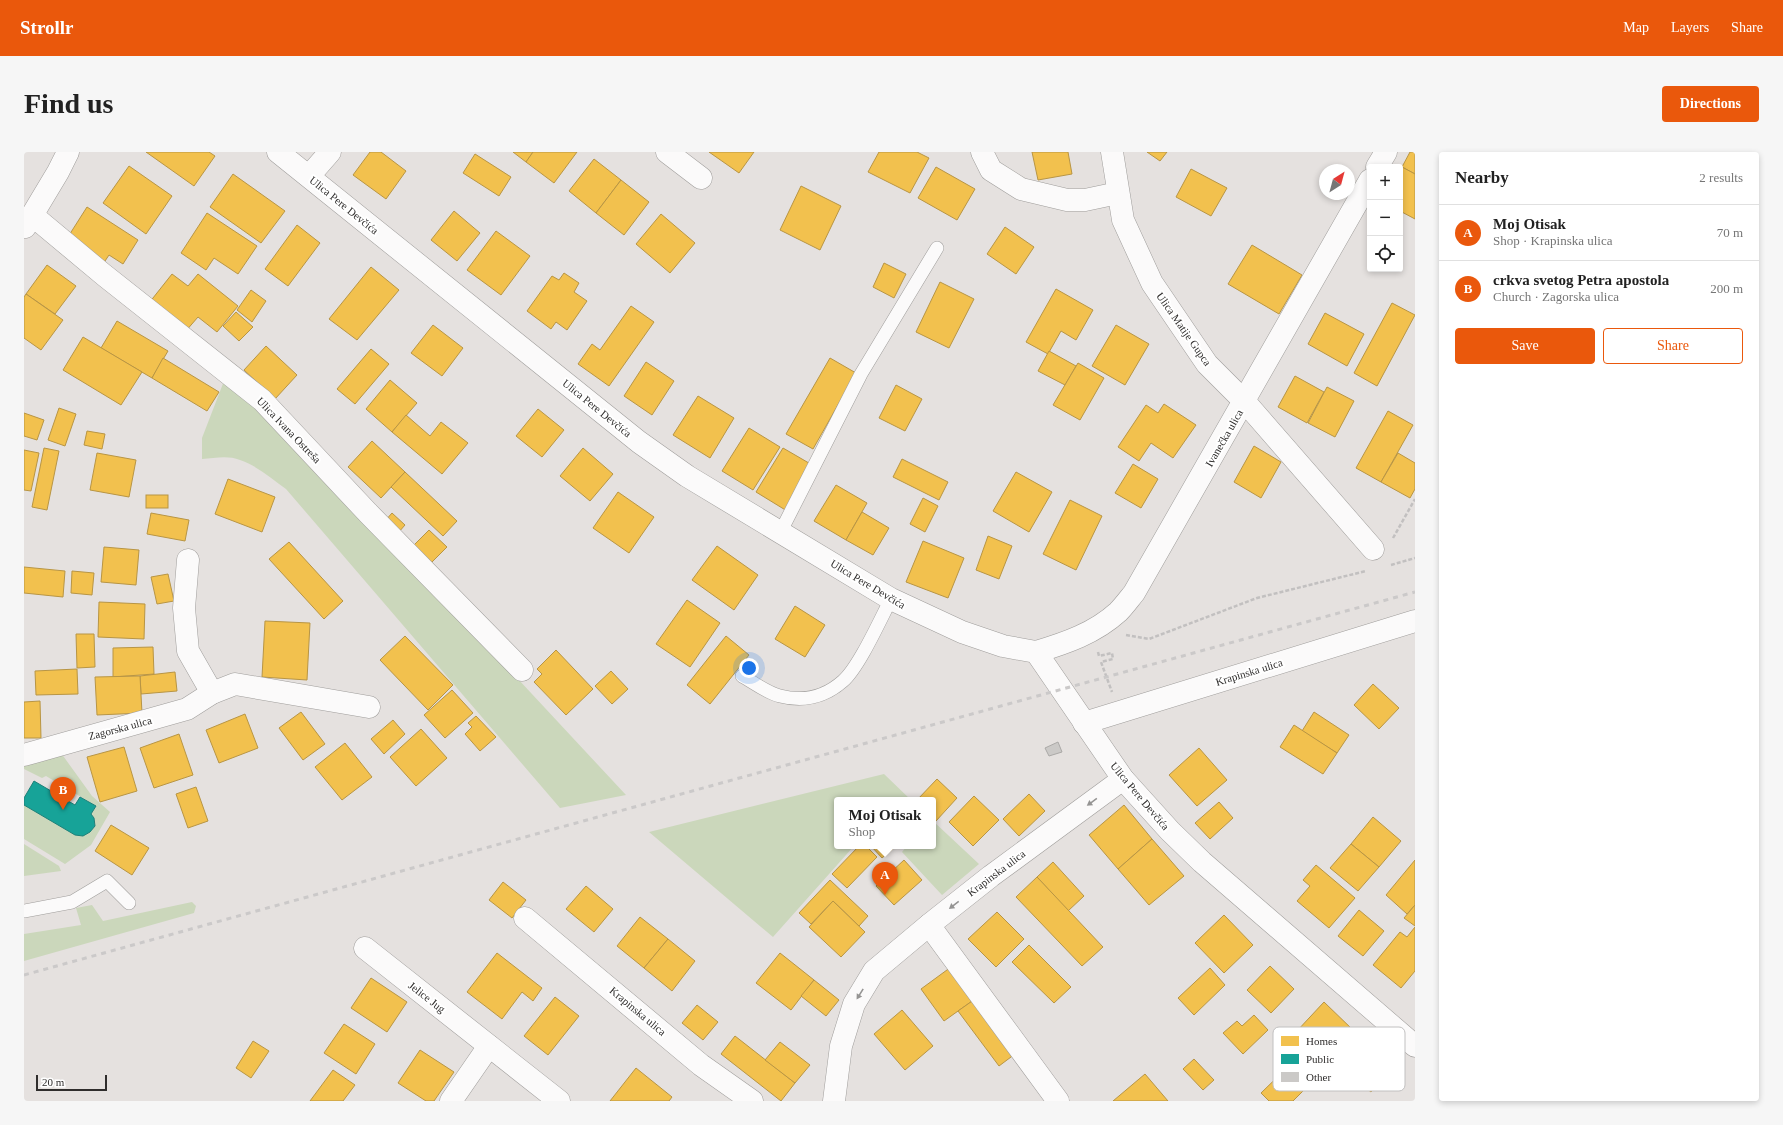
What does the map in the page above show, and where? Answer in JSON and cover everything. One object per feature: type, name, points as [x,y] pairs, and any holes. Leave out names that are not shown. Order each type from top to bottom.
[{"type":"street","points":[[28,222],[58,172],[68,152]]},
{"type":"street","name":"Ulica Pere Devčića","points":[[278,152],[639,442],[687,476],[781,531],[891,599],[962,632],[1003,646],[1036,652],[1123,779],[1170,831],[1202,862],[1393,1027]]},
{"type":"street","points":[[309,176],[330,152]]},
{"type":"street","points":[[667,152],[701,178]]},
{"type":"street","points":[[982,152],[991,170],[1021,189],[1067,200],[1085,200],[1118,193]]},
{"type":"street","name":"Ulica Matije Gupca","points":[[1112,152],[1123,220],[1152,283],[1207,364],[1245,402],[1384,552]]},
{"type":"street","points":[[1379,164],[1386,152]]},
{"type":"street","name":"Ivanečka ulica","points":[[1036,652],[1068,643],[1094,638],[1119,612],[1134,592],[1245,402],[1367,185]]},
{"type":"street","name":"Ulica Ivana Ostreša","points":[[28,222],[110,280],[262,400],[368,513],[522,670]]},
{"type":"street","points":[[188,560],[184,608],[188,651],[212,693]]},
{"type":"street","name":"Krapinska ulica","points":[[1084,723],[1415,621]]},
{"type":"street","name":"Zagorska ulica","points":[[24,755],[187,709],[212,693],[235,684],[369,706]]},
{"type":"street","name":"Krapinska ulica","points":[[834,1101],[841,1046],[854,1004],[874,971],[929,925],[992,876],[1123,779]]},
{"type":"street","name":"Krapinska ulica","points":[[525,918],[701,1065],[752,1101]]},
{"type":"street","points":[[929,925],[1058,1101]]},
{"type":"street","name":"Jelice Jug","points":[[365,948],[559,1101]]},
{"type":"street","name":"Ulica Pere Devčića","points":[[1405,1037],[1415,1046]]},
{"type":"street","points":[[451,1101],[489,1046]]},
{"type":"lane","points":[[781,531],[861,374],[937,248]]},
{"type":"lane","points":[[742,676],[779,696],[805,699],[825,694],[844,681],[853,668],[891,599]]},
{"type":"lane","points":[[24,911],[72,902],[107,881],[128,903]]},
{"type":"path","points":[[1415,499],[1384,552],[1415,558]]},
{"type":"path","points":[[1118,693],[1114,694],[1101,662],[1113,659],[1112,653],[1099,656],[1094,638],[1149,639],[1257,598],[1370,570]]},
{"type":"green space","points":[[224,381],[263,413],[476,634],[626,795],[560,808],[286,489],[258,469],[235,458],[226,457],[202,459],[202,438]]},
{"type":"green space","points":[[61,753],[92,796],[110,812],[91,845],[65,864],[24,839],[24,805],[75,835],[86,834],[95,826],[94,818],[91,814],[96,806],[46,776],[42,778],[24,769],[24,760]]},
{"type":"green space","points":[[884,774],[908,797],[834,797],[834,849],[851,849],[773,937],[649,832]]},
{"type":"green space","points":[[936,824],[979,864],[942,895],[902,852],[904,849],[936,849]]},
{"type":"green space","points":[[24,844],[59,866],[61,871],[24,876]]},
{"type":"green space","points":[[192,902],[196,906],[194,913],[24,961],[24,934],[81,925],[76,908],[92,905],[103,921]]},
{"type":"building: Homes","points":[[146,152],[209,152],[215,156],[194,186]]},
{"type":"building: Homes","points":[[370,152],[381,152],[406,171],[386,199],[353,175]]},
{"type":"building: Homes","points":[[513,152],[533,152],[526,162]]},
{"type":"building: Homes","points":[[533,152],[577,152],[554,183],[526,162]]},
{"type":"building: Homes","points":[[709,152],[754,152],[739,173]]},
{"type":"building: Homes","points":[[879,152],[917,152],[929,158],[910,193],[868,172]]},
{"type":"building: Homes","points":[[1032,152],[1068,152],[1072,174],[1038,180]]},
{"type":"building: Homes","points":[[1147,152],[1167,152],[1160,161]]},
{"type":"building: Homes","points":[[1410,152],[1415,152],[1415,174],[1403,168]]},
{"type":"building: Homes","points":[[475,154],[511,177],[499,196],[463,173]]},
{"type":"building: Homes","points":[[594,159],[621,180],[596,213],[569,191]]},
{"type":"building: Homes","points":[[129,166],[172,196],[146,234],[103,203]]},
{"type":"building: Homes","points":[[936,167],[975,189],[957,220],[918,198]]},
{"type":"building: Homes","points":[[1403,168],[1415,174],[1415,219],[1403,213]]},
{"type":"building: Homes","points":[[1191,169],[1227,188],[1211,216],[1176,197]]},
{"type":"building: Homes","points":[[233,174],[285,211],[261,243],[210,207]]},
{"type":"building: Homes","points":[[621,180],[649,202],[624,235],[596,213]]},
{"type":"building: Homes","points":[[801,186],[841,206],[820,250],[780,230]]},
{"type":"building: Homes","points":[[87,207],[138,240],[123,264],[109,255],[103,264],[66,240]]},
{"type":"building: Homes","points":[[454,211],[480,233],[457,261],[431,240]]},
{"type":"building: Homes","points":[[207,213],[257,246],[238,274],[214,258],[206,270],[181,253]]},
{"type":"building: Homes","points":[[661,214],[695,243],[670,273],[636,244]]},
{"type":"building: Homes","points":[[297,225],[320,243],[288,286],[265,269]]},
{"type":"building: Homes","points":[[1005,227],[1034,247],[1016,274],[987,254]]},
{"type":"building: Homes","points":[[496,231],[530,256],[501,295],[467,270]]},
{"type":"building: Homes","points":[[1252,245],[1302,275],[1279,314],[1228,284]]},
{"type":"building: Homes","points":[[884,263],[906,274],[894,298],[873,287]]},
{"type":"building: Homes","points":[[47,265],[76,286],[55,314],[26,294]]},
{"type":"building: Homes","points":[[371,267],[399,290],[357,340],[329,319]]},
{"type":"building: Homes","points":[[564,273],[579,283],[574,292],[587,301],[567,330],[556,322],[551,329],[527,311],[552,276],[559,280]]},
{"type":"building: Homes","points":[[172,274],[188,286],[198,274],[238,306],[217,332],[198,317],[185,332],[149,303]]},
{"type":"building: Homes","points":[[940,282],[974,299],[949,348],[916,332]]},
{"type":"building: Homes","points":[[1056,289],[1093,310],[1076,340],[1061,331],[1048,354],[1026,342]]},
{"type":"building: Homes","points":[[251,290],[266,301],[252,322],[237,310]]},
{"type":"building: Homes","points":[[26,294],[63,320],[41,350],[24,338],[24,297]]},
{"type":"building: Homes","points":[[1392,303],[1415,315],[1377,386],[1354,373]]},
{"type":"building: Homes","points":[[631,306],[654,322],[609,386],[578,364],[592,344],[600,350]]},
{"type":"building: Homes","points":[[236,312],[253,327],[239,341],[223,326]]},
{"type":"building: Homes","points":[[1325,313],[1364,334],[1347,366],[1308,344]]},
{"type":"building: Homes","points":[[117,321],[168,351],[152,378],[101,348]]},
{"type":"building: Homes","points":[[433,325],[463,348],[442,376],[411,353]]},
{"type":"building: Homes","points":[[1116,325],[1149,344],[1125,385],[1092,366]]},
{"type":"building: Homes","points":[[83,337],[142,372],[121,405],[63,370]]},
{"type":"building: Homes","points":[[266,346],[297,375],[275,399],[244,370]]},
{"type":"building: Homes","points":[[371,349],[389,364],[355,404],[337,389]]},
{"type":"building: Homes","points":[[1049,351],[1076,366],[1065,385],[1038,371]]},
{"type":"building: Homes","points":[[163,358],[219,392],[207,411],[152,378]]},
{"type":"building: Homes","points":[[830,358],[856,373],[813,449],[786,434]]},
{"type":"building: Homes","points":[[646,362],[674,381],[652,415],[624,396]]},
{"type":"building: Homes","points":[[1078,363],[1104,378],[1080,420],[1053,405]]},
{"type":"building: Homes","points":[[1295,376],[1324,392],[1307,423],[1278,407]]},
{"type":"building: Homes","points":[[390,380],[417,403],[392,432],[366,409]]},
{"type":"building: Homes","points":[[896,385],[922,399],[905,431],[879,418]]},
{"type":"building: Homes","points":[[1327,387],[1354,401],[1335,437],[1308,423]]},
{"type":"building: Homes","points":[[698,396],[734,418],[710,458],[673,435]]},
{"type":"building: Homes","points":[[1164,404],[1196,425],[1173,458],[1151,443],[1139,461],[1118,447],[1146,405],[1158,413]]},
{"type":"building: Homes","points":[[59,408],[76,414],[65,446],[48,440]]},
{"type":"building: Homes","points":[[538,409],[564,430],[542,457],[516,436]]},
{"type":"building: Homes","points":[[1388,411],[1413,425],[1381,482],[1356,468]]},
{"type":"building: Homes","points":[[24,413],[44,420],[37,440],[24,436]]},
{"type":"building: Homes","points":[[406,415],[430,436],[441,422],[468,443],[442,474],[392,432]]},
{"type":"building: Homes","points":[[749,428],[780,447],[753,490],[722,471]]},
{"type":"building: Homes","points":[[87,431],[105,434],[102,449],[84,445]]},
{"type":"building: Homes","points":[[372,441],[405,472],[381,498],[348,467]]},
{"type":"building: Homes","points":[[1254,446],[1281,462],[1261,498],[1234,482]]},
{"type":"building: Homes","points":[[44,448],[59,451],[47,510],[32,507]]},
{"type":"building: Homes","points":[[583,448],[613,474],[590,501],[560,476]]},
{"type":"building: Homes","points":[[783,448],[814,466],[787,511],[756,492]]},
{"type":"building: Homes","points":[[24,450],[39,453],[31,491],[24,490]]},
{"type":"building: Homes","points":[[97,453],[136,460],[129,497],[90,490]]},
{"type":"building: Homes","points":[[1398,453],[1415,463],[1415,489],[1410,498],[1381,482]]},
{"type":"building: Homes","points":[[902,459],[948,482],[939,500],[893,477]]},
{"type":"building: Homes","points":[[1133,464],[1158,479],[1141,508],[1115,493]]},
{"type":"building: Homes","points":[[405,472],[457,521],[443,536],[391,487]]},
{"type":"building: Homes","points":[[1016,472],[1052,492],[1029,532],[993,511]]},
{"type":"building: Homes","points":[[228,479],[275,497],[262,532],[215,514]]},
{"type":"building: Homes","points":[[836,485],[867,503],[846,540],[814,521]]},
{"type":"building: Homes","points":[[618,492],[654,517],[629,553],[593,528]]},
{"type":"building: Homes","points":[[146,495],[168,495],[168,508],[146,508]]},
{"type":"building: Homes","points":[[923,498],[938,506],[925,532],[910,524]]},
{"type":"building: Homes","points":[[1070,500],[1102,516],[1076,570],[1043,554]]},
{"type":"building: Homes","points":[[862,512],[889,528],[873,555],[846,540]]},
{"type":"building: Homes","points":[[151,513],[189,520],[185,541],[147,534]]},
{"type":"building: Homes","points":[[392,513],[405,525],[398,533],[385,521]]},
{"type":"building: Homes","points":[[429,530],[447,547],[431,563],[413,546]]},
{"type":"building: Homes","points":[[988,536],[1012,546],[999,579],[976,570]]},
{"type":"building: Homes","points":[[923,541],[964,558],[948,598],[906,582]]},
{"type":"building: Homes","points":[[289,542],[343,601],[324,619],[269,559]]},
{"type":"building: Homes","points":[[717,546],[758,575],[734,610],[692,580]]},
{"type":"building: Homes","points":[[104,547],[139,550],[136,585],[101,582]]},
{"type":"building: Homes","points":[[24,567],[65,571],[63,597],[24,593]]},
{"type":"building: Homes","points":[[72,571],[94,573],[92,595],[71,593]]},
{"type":"building: Homes","points":[[168,574],[174,601],[157,604],[151,577]]},
{"type":"building: Homes","points":[[687,600],[720,623],[690,667],[656,644]]},
{"type":"building: Homes","points":[[99,602],[145,604],[144,639],[98,637]]},
{"type":"building: Homes","points":[[795,606],[825,625],[805,657],[775,639]]},
{"type":"building: Homes","points":[[265,621],[310,623],[307,680],[262,677]]},
{"type":"building: Homes","points":[[76,634],[94,634],[95,667],[77,668]]},
{"type":"building: Homes","points":[[405,636],[453,685],[428,710],[380,660]]},
{"type":"building: Homes","points":[[726,636],[749,655],[710,704],[687,685]]},
{"type":"building: Homes","points":[[153,647],[154,674],[113,677],[113,648]]},
{"type":"building: Homes","points":[[556,650],[593,689],[566,715],[534,682],[542,674],[537,669]]},
{"type":"building: Homes","points":[[77,669],[78,694],[36,695],[35,671]]},
{"type":"building: Homes","points":[[611,671],[628,689],[612,704],[595,686]]},
{"type":"building: Homes","points":[[175,672],[177,691],[141,694],[140,676]]},
{"type":"building: Homes","points":[[140,676],[142,713],[97,715],[95,677]]},
{"type":"building: Homes","points":[[1373,684],[1399,708],[1379,729],[1354,705]]},
{"type":"building: Homes","points":[[452,690],[473,713],[445,738],[424,715]]},
{"type":"building: Homes","points":[[40,701],[41,738],[24,738],[24,702]]},
{"type":"building: Homes","points":[[301,712],[325,744],[303,760],[279,728]]},
{"type":"building: Homes","points":[[1314,712],[1349,735],[1337,753],[1302,731]]},
{"type":"building: Homes","points":[[245,714],[258,748],[219,763],[206,730]]},
{"type":"building: Homes","points":[[476,716],[496,737],[480,751],[465,734],[472,727],[468,723]]},
{"type":"building: Homes","points":[[393,720],[405,734],[384,754],[371,739]]},
{"type":"building: Homes","points":[[1294,725],[1337,753],[1323,774],[1280,747]]},
{"type":"building: Homes","points":[[421,729],[447,758],[416,786],[390,757]]},
{"type":"building: Homes","points":[[179,734],[193,775],[154,788],[140,748]]},
{"type":"building: Homes","points":[[345,743],[372,777],[342,800],[315,767]]},
{"type":"building: Homes","points":[[124,747],[137,791],[100,802],[87,757]]},
{"type":"building: Homes","points":[[1199,748],[1227,780],[1197,806],[1169,775]]},
{"type":"building: Homes","points":[[937,779],[957,798],[936,821],[936,797],[920,797]]},
{"type":"building: Homes","points":[[196,787],[208,821],[188,828],[176,794]]},
{"type":"building: Homes","points":[[1029,794],[1045,811],[1019,836],[1003,819]]},
{"type":"building: Homes","points":[[974,796],[999,820],[973,846],[949,822]]},
{"type":"building: Homes","points":[[1219,802],[1233,818],[1210,839],[1195,823]]},
{"type":"building: Homes","points":[[1124,805],[1152,839],[1118,869],[1089,835]]},
{"type":"building: Homes","points":[[1373,817],[1401,841],[1379,867],[1351,844]]},
{"type":"building: Homes","points":[[111,825],[149,848],[132,875],[95,851]]},
{"type":"building: Homes","points":[[1152,839],[1184,876],[1149,905],[1118,869]]},
{"type":"building: Homes","points":[[1351,844],[1379,867],[1358,891],[1330,868]]},
{"type":"building: Homes","points":[[856,849],[869,849],[877,857],[847,888],[832,874]]},
{"type":"building: Homes","points":[[874,849],[892,849],[882,858]]},
{"type":"building: Homes","points":[[904,860],[922,880],[894,905],[876,886]]},
{"type":"building: Homes","points":[[1415,860],[1415,905],[1407,914],[1386,895]]},
{"type":"building: Homes","points":[[1053,862],[1084,896],[1068,911],[1037,877]]},
{"type":"building: Homes","points":[[1316,865],[1355,898],[1329,928],[1297,901],[1310,886],[1303,880]]},
{"type":"building: Homes","points":[[1037,877],[1103,947],[1082,966],[1016,897]]},
{"type":"building: Homes","points":[[830,880],[868,916],[859,926],[833,901],[811,924],[799,913]]},
{"type":"building: Homes","points":[[503,882],[526,900],[512,918],[489,900]]},
{"type":"building: Homes","points":[[586,886],[613,909],[594,932],[566,909]]},
{"type":"building: Homes","points":[[833,901],[865,932],[841,957],[809,927]]},
{"type":"building: Homes","points":[[1415,905],[1415,926],[1404,918]]},
{"type":"building: Homes","points":[[1359,910],[1384,931],[1363,956],[1338,936]]},
{"type":"building: Homes","points":[[997,912],[1024,939],[996,967],[968,939]]},
{"type":"building: Homes","points":[[1224,915],[1253,945],[1224,973],[1195,943]]},
{"type":"building: Homes","points":[[640,917],[668,939],[644,968],[617,946]]},
{"type":"building: Homes","points":[[1415,927],[1415,971],[1401,988],[1373,965],[1400,932],[1407,937]]},
{"type":"building: Homes","points":[[668,939],[695,961],[672,991],[644,968]]},
{"type":"building: Homes","points":[[1029,945],[1071,987],[1054,1003],[1012,962]]},
{"type":"building: Homes","points":[[497,953],[542,988],[533,1001],[522,992],[502,1019],[467,992]]},
{"type":"building: Homes","points":[[780,953],[814,980],[791,1010],[756,983]]},
{"type":"building: Homes","points":[[1270,966],[1294,989],[1271,1013],[1247,990]]},
{"type":"building: Homes","points":[[951,967],[975,999],[944,1021],[921,989]]},
{"type":"building: Homes","points":[[1210,968],[1225,985],[1194,1015],[1178,998]]},
{"type":"building: Homes","points":[[371,978],[407,1002],[387,1032],[351,1008]]},
{"type":"building: Homes","points":[[814,980],[839,1000],[826,1016],[801,996]]},
{"type":"building: Homes","points":[[555,997],[579,1016],[548,1055],[524,1036]]},
{"type":"building: Homes","points":[[975,999],[1015,1054],[999,1066],[958,1011]]},
{"type":"building: Homes","points":[[1324,1002],[1350,1027],[1301,1027]]},
{"type":"building: Homes","points":[[697,1005],[718,1022],[703,1040],[682,1023]]},
{"type":"building: Homes","points":[[902,1010],[933,1046],[905,1070],[874,1034]]},
{"type":"building: Homes","points":[[1254,1015],[1268,1030],[1243,1054],[1223,1033],[1237,1021],[1242,1026]]},
{"type":"building: Homes","points":[[344,1024],[375,1044],[356,1074],[324,1053]]},
{"type":"building: Homes","points":[[735,1036],[795,1083],[781,1101],[721,1054]]},
{"type":"building: Homes","points":[[253,1041],[269,1051],[251,1078],[236,1068]]},
{"type":"building: Homes","points":[[780,1042],[810,1065],[795,1083],[765,1060]]},
{"type":"building: Homes","points":[[420,1050],[454,1072],[434,1101],[426,1101],[398,1083]]},
{"type":"building: Homes","points":[[1194,1059],[1214,1080],[1203,1090],[1183,1069]]},
{"type":"building: Homes","points":[[636,1068],[672,1097],[669,1101],[610,1101]]},
{"type":"building: Homes","points":[[333,1070],[355,1085],[343,1101],[310,1101]]},
{"type":"building: Homes","points":[[1145,1074],[1168,1101],[1113,1101]]},
{"type":"building: Homes","points":[[1273,1081],[1273,1091],[1303,1091],[1293,1101],[1269,1101],[1261,1093]]},
{"type":"building: Public","points":[[34,781],[75,805],[80,797],[96,806],[91,814],[94,818],[95,826],[90,832],[83,836],[75,835],[24,805],[24,798]]},
{"type":"building: Other","points":[[1058,742],[1062,752],[1049,756],[1045,748]]},
{"type":"railway","points":[[24,975],[1415,592]]},
{"type":"place","name":"crkva svetog Petra apostola","points":[[63,810]]},
{"type":"place","name":"Moj Otisak","points":[[885,895]]}]
